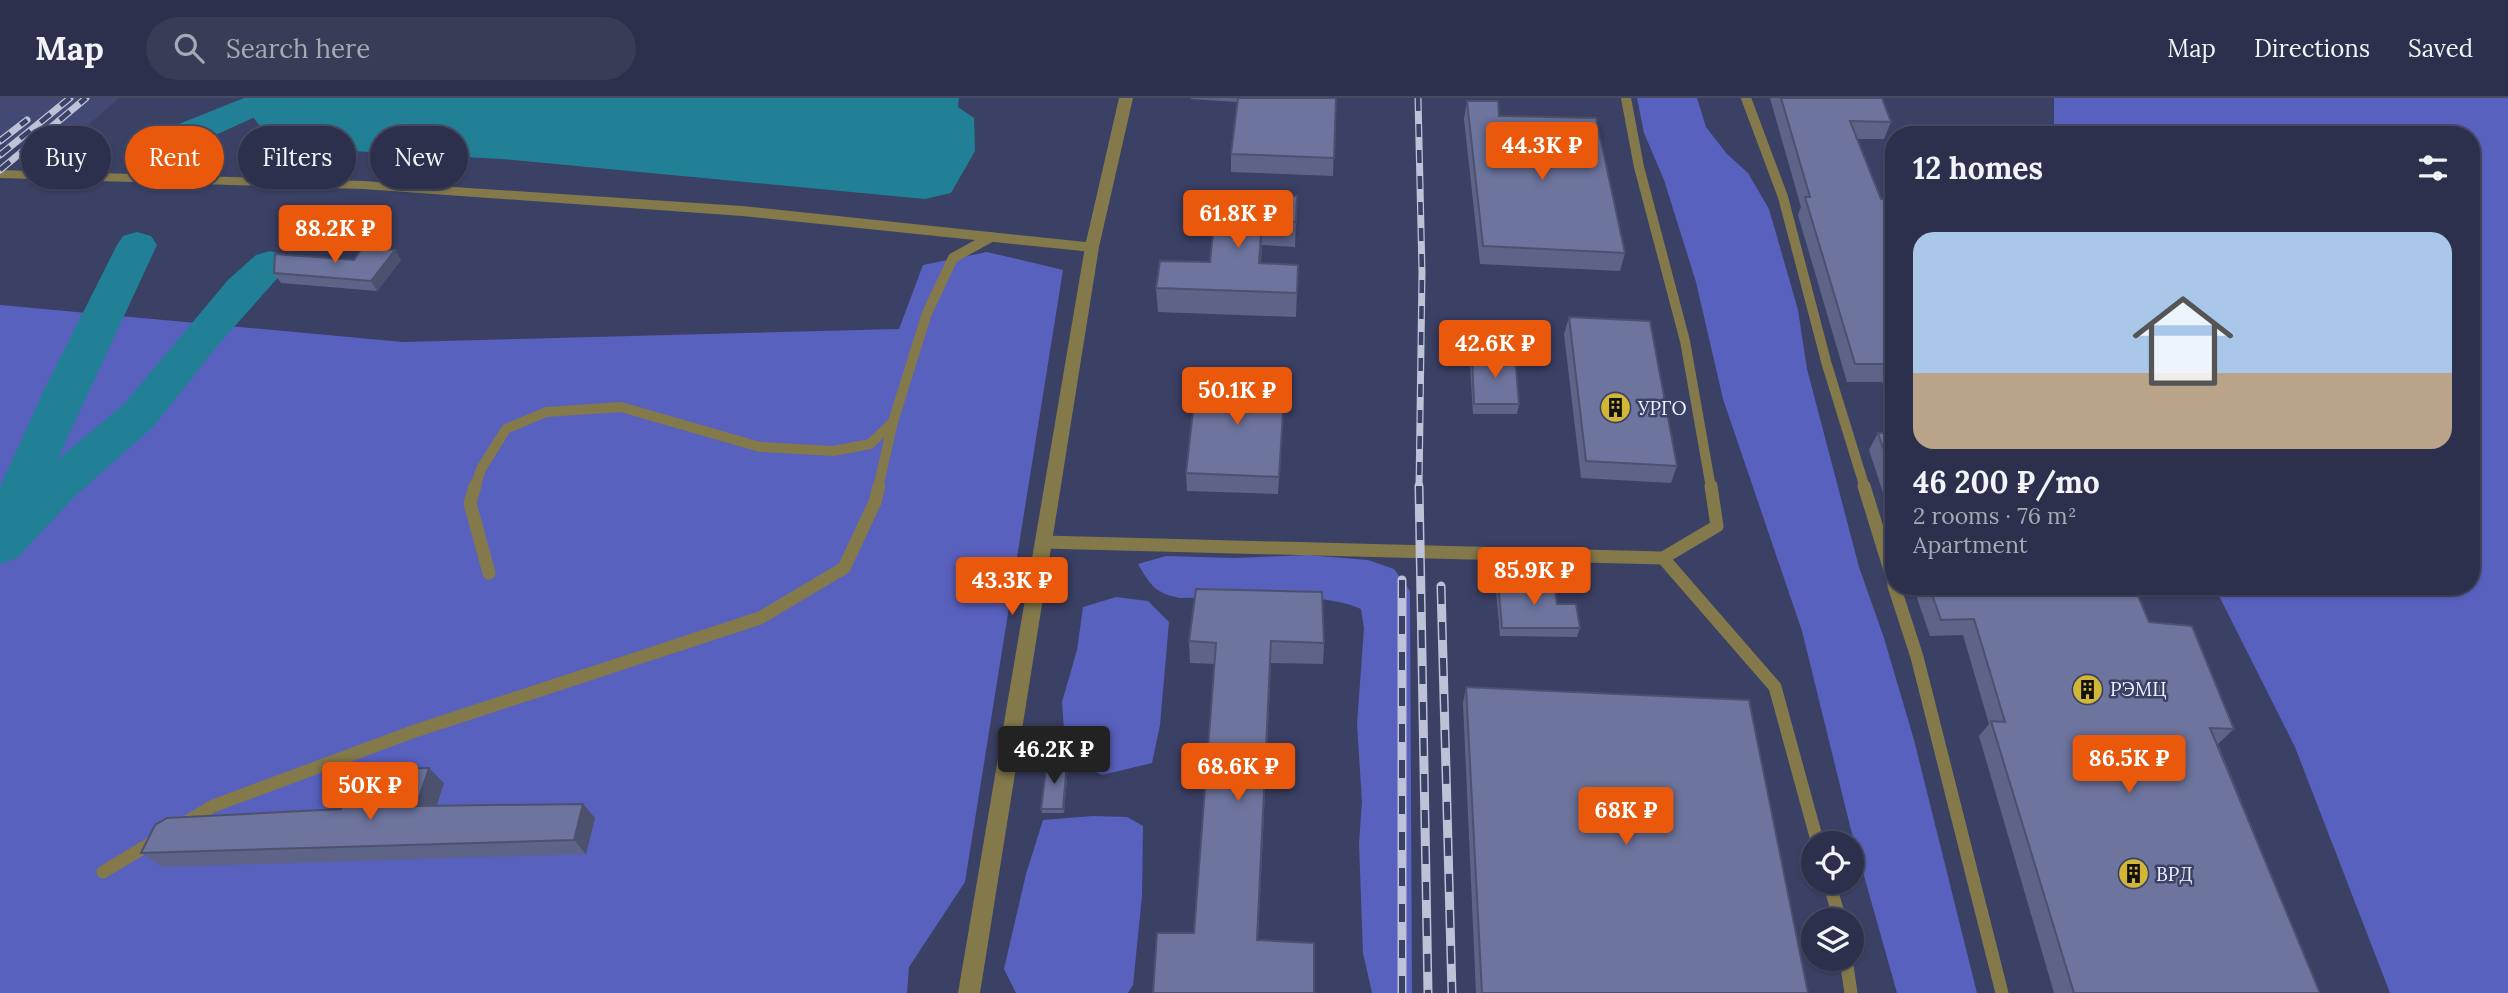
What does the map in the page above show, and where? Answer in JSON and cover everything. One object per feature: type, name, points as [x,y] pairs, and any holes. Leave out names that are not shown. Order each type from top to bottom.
[{"type":"street","points":[[969,993],[1092,247],[1126,98]]},
{"type":"street","points":[[0,174],[390,187],[742,211],[1092,247]]},
{"type":"lane","points":[[1044,542],[1663,558],[1717,526],[1701,414],[1671,281],[1631,135],[1626,98]]},
{"type":"lane","points":[[1746,98],[1783,197],[1827,365],[1885,555]]},
{"type":"lane","points":[[103,872],[213,806],[412,732],[760,618],[844,568],[875,502],[893,422],[927,313],[953,258],[991,237]]},
{"type":"lane","points":[[489,573],[470,503],[481,469],[506,429],[546,412],[621,407],[760,447],[833,451],[870,444],[893,422]]},
{"type":"lane","points":[[1663,558],[1775,687],[1814,831]]},
{"type":"lane","points":[[1897,595],[1917,657],[2002,993]]},
{"type":"lane","points":[[1848,971],[1851,993]]},
{"type":"shaded area","points":[[0,98],[119,98],[87,126],[21,126],[21,145],[0,144]]},
{"type":"shaded area","points":[[249,98],[959,98],[958,107],[974,118],[975,151],[951,193],[925,199],[468,157],[468,126],[370,126],[370,152],[356,151],[356,126],[260,126],[246,108]]},
{"type":"shaded area","points":[[1637,98],[1697,98],[1706,127],[1727,154],[1748,173],[1769,209],[1798,310],[1807,369],[1859,567],[1884,638],[1914,740],[1977,993],[1897,993],[1864,876],[1864,831],[1851,831],[1802,631],[1723,399],[1696,282],[1664,180],[1644,133]]},
{"type":"shaded area","points":[[2054,98],[2508,98],[2508,993],[2390,993],[2295,747],[2219,595],[2480,595],[2480,126],[2054,126]]},
{"type":"shaded area","points":[[987,252],[1063,270],[965,882],[909,967],[907,993],[0,993],[0,305],[403,342],[899,329],[923,265]]},
{"type":"shaded area","points":[[1308,555],[1368,560],[1394,569],[1410,591],[1412,993],[1372,993],[1363,953],[1359,843],[1362,802],[1357,724],[1364,628],[1361,609],[1322,599],[1298,597],[1180,598],[1165,594],[1154,587],[1138,564],[1166,556],[1234,558]]},
{"type":"shaded area","points":[[1116,597],[1148,601],[1169,622],[1160,725],[1152,763],[1102,775],[1066,757],[1062,702],[1077,650],[1083,607]]},
{"type":"shaded area","points":[[1093,816],[1127,817],[1143,826],[1142,896],[1133,985],[1128,993],[1016,993],[1004,969],[1026,874],[1043,820]]},
{"type":"building","points":[[1238,98],[1336,98],[1334,158],[1231,154]]},
{"type":"building","points":[[1781,98],[1882,98],[1891,122],[1850,121],[1881,199],[1885,199],[1885,364],[1855,364],[1805,197],[1810,197]]},
{"type":"building","points":[[1467,101],[1498,101],[1499,116],[1596,118],[1625,253],[1483,246]]},
{"type":"building","points":[[1217,194],[1297,196],[1296,222],[1262,221],[1259,263],[1298,265],[1297,293],[1156,288],[1160,261],[1210,262]]},
{"type":"building","points":[[362,248],[395,250],[371,281],[274,273],[275,254],[354,260]]},
{"type":"building","name":"УРГО","points":[[1569,317],[1650,321],[1677,466],[1586,461]]},
{"type":"building","points":[[1472,355],[1515,356],[1519,404],[1474,404]]},
{"type":"building","points":[[1197,376],[1285,379],[1279,477],[1186,473]]},
{"type":"building","points":[[1878,433],[1885,433],[1885,454]]},
{"type":"building","points":[[1498,581],[1554,583],[1557,604],[1576,604],[1580,628],[1502,628]]},
{"type":"building","points":[[1196,589],[1322,592],[1324,643],[1271,641],[1257,940],[1314,943],[1314,993],[1153,993],[1157,933],[1194,933],[1216,643],[1189,641]]},
{"type":"building","points":[[1932,595],[2138,595],[2149,622],[2192,626],[2234,729],[2210,728],[2320,993],[2074,993],[1991,721],[2005,722],[1974,619],[1941,620]]},
{"type":"building","points":[[1466,687],[1749,700],[1801,958],[1801,971],[1804,971],[1808,993],[1482,993]]},
{"type":"building","points":[[1047,762],[1067,762],[1063,809],[1041,809]]},
{"type":"building","points":[[429,768],[416,806],[583,804],[574,840],[141,853],[155,825],[167,818],[341,809],[357,770]]},
{"type":"waterway","points":[[205,126],[246,108],[305,98]]},
{"type":"waterway","points":[[8,520],[66,390],[137,245]]},
{"type":"waterway","points":[[0,545],[58,485],[139,415],[242,290],[270,264]]},
{"type":"railway","points":[[0,155],[70,98]]},
{"type":"railway","points":[[0,170],[86,98]]},
{"type":"railway","points":[[1418,98],[1422,273],[1419,487]]},
{"type":"railway","points":[[0,141],[27,120]]},
{"type":"railway","points":[[1419,487],[1428,993]]},
{"type":"railway","points":[[1402,580],[1402,993]]},
{"type":"railway","points":[[1441,586],[1452,993]]},
{"type":"place","name":"УРГО","points":[[1615,408]]},
{"type":"place","name":"РЭМЦ","points":[[2087,689]]},
{"type":"place","name":"ВРД","points":[[2133,874]]}]
